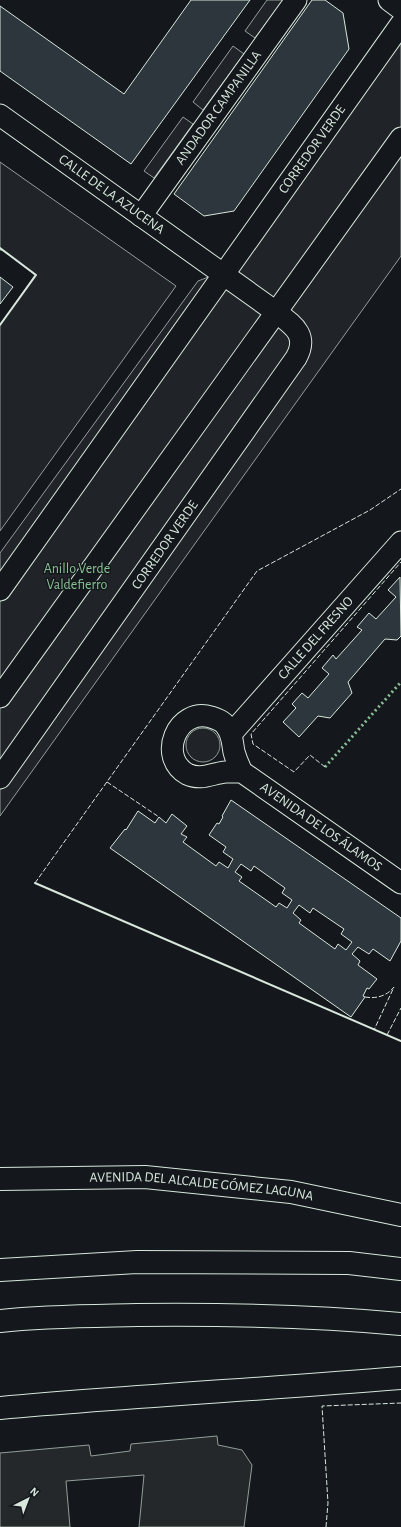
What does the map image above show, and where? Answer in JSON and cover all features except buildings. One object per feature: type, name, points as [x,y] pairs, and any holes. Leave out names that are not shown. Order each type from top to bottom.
[{"type":"street","name":"ANDADOR CAMPANILLA","points":[[141,216],[296,0]]},
{"type":"street","points":[[389,0],[401,9]]},
{"type":"street","name":"CORREDOR VERDE","points":[[0,590],[401,24]]},
{"type":"street","name":"CALLE DE LA AZUCENA","points":[[0,115],[224,274]]},
{"type":"street","points":[[0,697],[401,138]]},
{"type":"street","name":"CORREDOR VERDE","points":[[0,778],[296,358],[301,346],[299,334],[290,322],[224,274]]},
{"type":"street","name":"CALLE DEL FRESNO","points":[[231,734],[401,542]]},
{"type":"street","points":[[196,716],[207,716],[217,719],[226,725],[231,734],[234,751],[242,772],[226,772],[208,777],[198,777],[187,774],[179,767],[174,758],[172,747],[173,737],[178,727],[186,720],[196,716]]},
{"type":"street","name":"AVENIDA DE LOS ÁLAMOS","points":[[242,772],[401,883]]},
{"type":"street","name":"AVENIDA DEL ALCALDE GÓMEZ LAGUNA","points":[[0,1179],[145,1177],[292,1192],[401,1215]]},
{"type":"street","points":[[0,1270],[137,1262],[348,1263],[401,1269]]},
{"type":"street","points":[[0,1321],[109,1316],[231,1315],[302,1317],[401,1324]]},
{"type":"street","points":[[0,1408],[111,1398],[276,1388],[401,1378]]},
{"type":"green space","points":[[267,0],[283,0],[255,38],[245,31]]},
{"type":"green space","name":"Anillo Verde Valdefierro","points":[[401,33],[401,256],[0,816],[0,553],[198,281],[232,268]]},
{"type":"green space","points":[[233,46],[244,54],[203,110],[193,102]]},
{"type":"green space","points":[[183,117],[193,124],[154,178],[144,171]]},
{"type":"green space","points":[[0,162],[176,286],[0,531],[0,325],[35,275],[0,248]]},
{"type":"green space","points":[[200,728],[206,728],[215,733],[219,739],[219,751],[215,757],[206,762],[200,762],[191,757],[186,748],[186,742],[191,733]]},
{"type":"shaded area","points":[[217,1436],[218,1445],[242,1450],[252,1465],[244,1527],[139,1527],[144,1475],[66,1481],[70,1527],[0,1527],[0,1453],[89,1445],[91,1456],[130,1451],[131,1444]]},
{"type":"hedge","points":[[325,767],[401,682]]},
{"type":"fence","points":[[35,883],[257,571],[370,510],[401,489]]},
{"type":"fence","points":[[325,767],[310,755],[294,772],[253,744],[251,734],[401,562]]},
{"type":"fence","points":[[107,782],[159,817]]},
{"type":"fence","points":[[365,997],[373,998],[381,996],[388,993],[394,987],[374,1030]]},
{"type":"fence","points":[[387,1035],[401,1008]]},
{"type":"fence","points":[[326,1527],[328,1503],[322,1406],[401,1403]]},
{"type":"wall","points":[[0,248],[36,275],[0,325]]},
{"type":"wall","points":[[35,883],[401,1041]]}]
